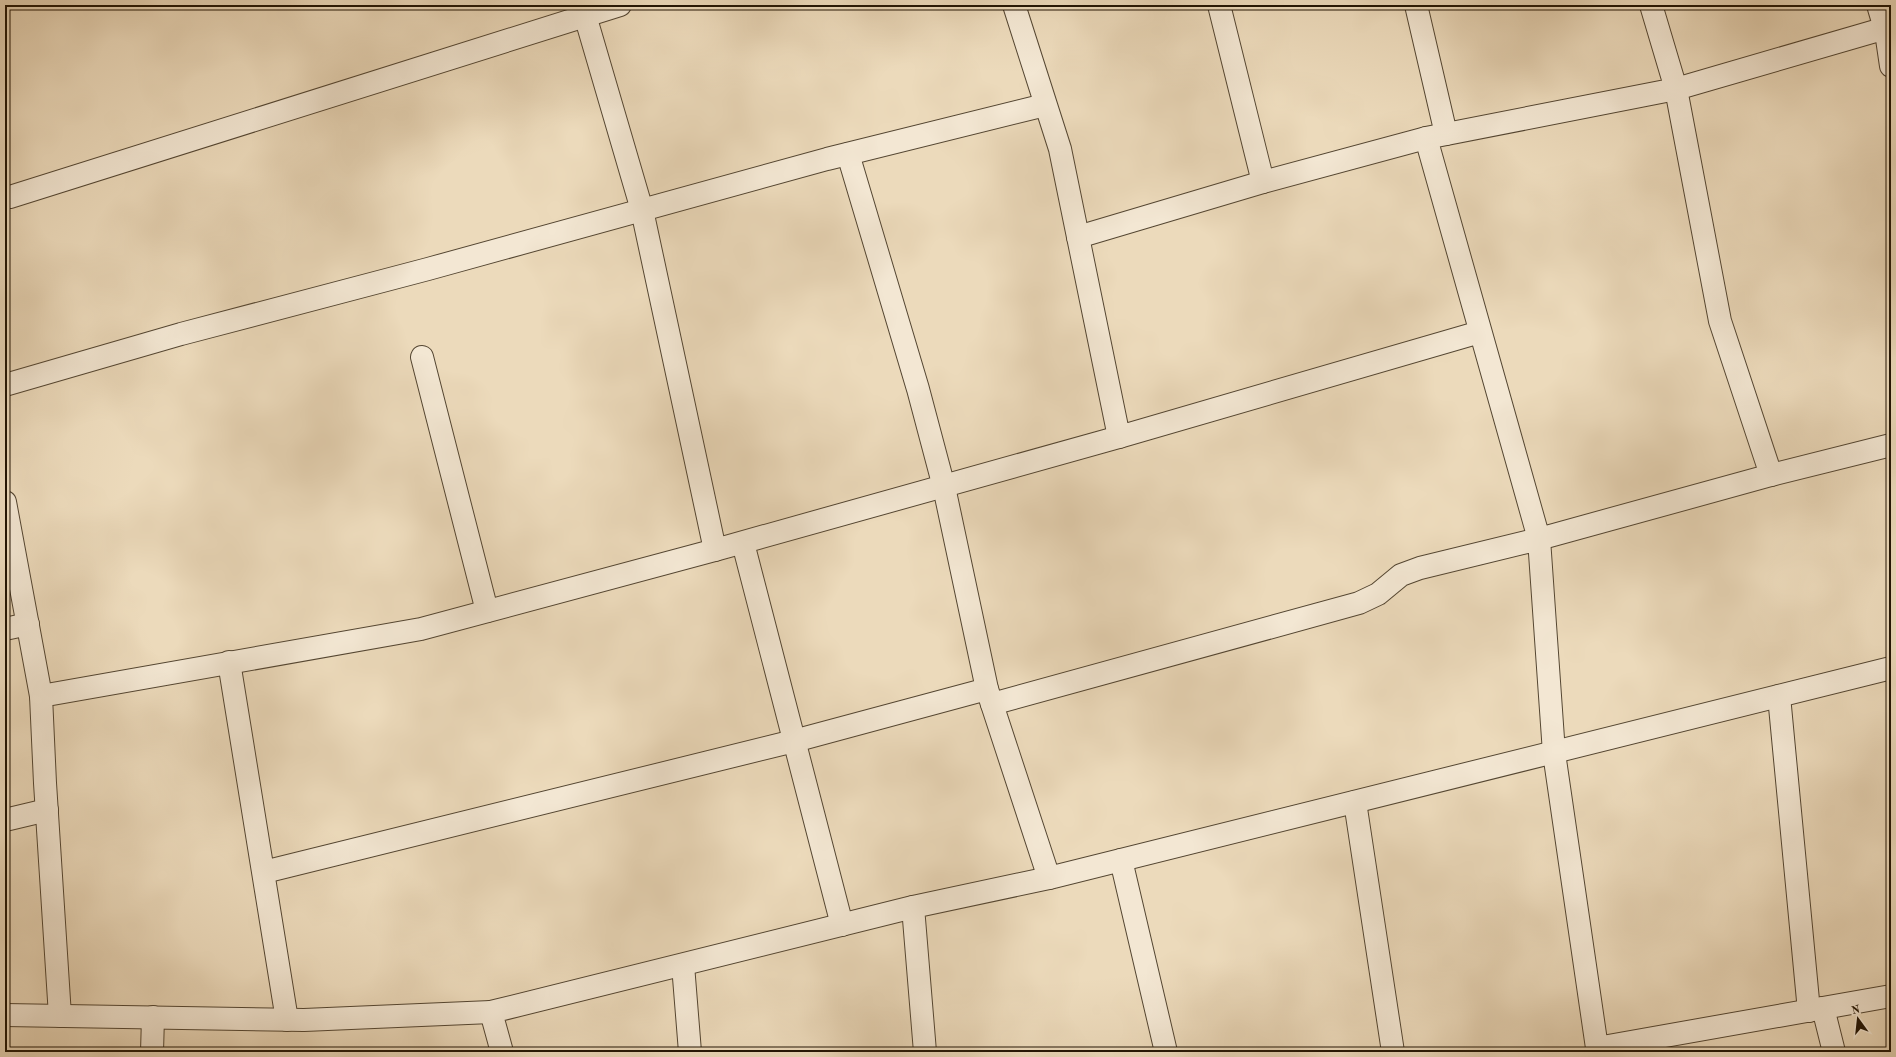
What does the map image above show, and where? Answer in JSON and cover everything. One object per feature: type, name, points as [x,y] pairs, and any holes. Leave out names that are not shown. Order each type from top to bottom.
[{"type":"street","points":[[7,193],[584,10],[620,5]]},
{"type":"street","points":[[1014,5],[1060,149],[1119,437]]},
{"type":"street","points":[[1219,5],[1263,182]]},
{"type":"street","points":[[1416,5],[1436,136],[1480,332],[1539,539],[1554,752],[1593,1050],[1891,996]]},
{"type":"street","points":[[1651,5],[1676,89],[1720,321],[1772,475]]},
{"type":"street","points":[[1878,5],[1886,32],[1891,66]]},
{"type":"street","points":[[584,10],[642,210],[715,550]]},
{"type":"street","points":[[1078,237],[1263,182],[1436,136],[1676,89],[1880,30],[1886,32]]},
{"type":"street","points":[[5,385],[181,334],[428,269],[848,154],[1045,105]]},
{"type":"street","points":[[848,154],[918,389],[944,487],[990,696],[1049,878]]},
{"type":"street","points":[[41,696],[421,629],[743,543],[944,487],[1480,332]]},
{"type":"street","points":[[422,357],[487,611]]},
{"type":"street","points":[[264,872],[794,741],[990,696],[1359,603],[1378,594],[1401,575],[1420,568],[1539,539],[1772,475],[1891,445]]},
{"type":"street","points":[[5,502],[41,696],[60,1016]]},
{"type":"street","points":[[743,543],[842,925]]},
{"type":"street","points":[[5,629],[28,624]]},
{"type":"street","points":[[229,662],[287,1020]]},
{"type":"street","points":[[5,1015],[287,1020],[491,1012],[913,907],[1049,878],[1891,668]]},
{"type":"street","points":[[1779,696],[1816,1009],[1834,1052]]},
{"type":"street","points":[[1355,802],[1393,1052]]},
{"type":"street","points":[[5,820],[47,810]]},
{"type":"street","points":[[1121,860],[1166,1052]]},
{"type":"street","points":[[913,907],[925,1052]]},
{"type":"street","points":[[682,965],[690,1052]]},
{"type":"street","points":[[491,1012],[502,1052]]},
{"type":"street","points":[[152,1052],[153,1017]]}]
